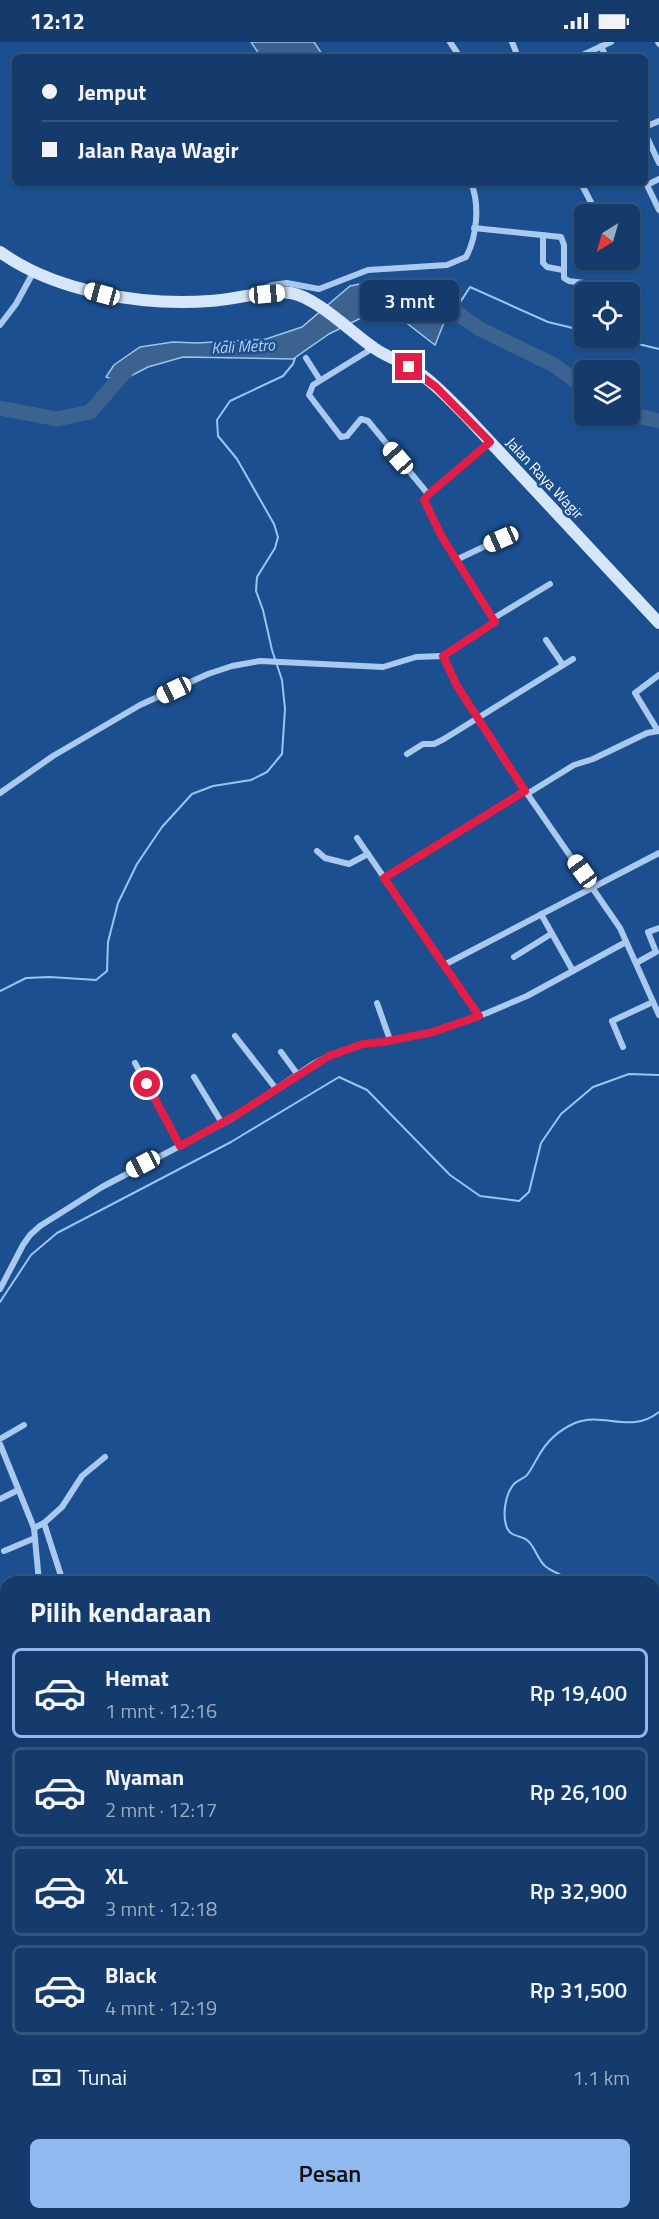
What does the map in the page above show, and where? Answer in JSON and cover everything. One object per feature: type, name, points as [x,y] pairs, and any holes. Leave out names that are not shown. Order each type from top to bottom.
[{"type":"main road","name":"Jalan Raya Wagir","points":[[0,252],[34,272],[87,290],[133,298],[210,301],[290,293],[303,296],[373,348],[423,376],[453,403],[659,623]]},
{"type":"street","points":[[584,54],[611,42]]},
{"type":"street","points":[[601,46],[605,54]]},
{"type":"street","points":[[648,139],[659,163]]},
{"type":"street","points":[[248,297],[272,285],[295,283],[319,289],[368,270],[447,265],[466,257],[471,246],[474,228],[475,193],[472,186]]},
{"type":"street","points":[[583,186],[592,204]]},
{"type":"street","points":[[647,186],[659,210]]},
{"type":"street","points":[[474,228],[558,236],[563,240],[563,270],[567,280],[578,282]]},
{"type":"street","points":[[543,235],[543,263],[547,267],[563,270]]},
{"type":"street","points":[[0,325],[16,304],[34,272]]},
{"type":"street","points":[[373,348],[320,380],[310,389],[309,395],[339,435],[344,438],[361,419],[365,419],[429,494]]},
{"type":"street","points":[[306,358],[320,380]]},
{"type":"street","points":[[0,793],[53,756],[140,705],[208,674],[260,661],[383,667],[416,657],[443,656],[495,622],[442,537],[424,502],[425,497],[490,442]]},
{"type":"street","points":[[456,560],[501,539]]},
{"type":"street","points":[[494,618],[550,584]]},
{"type":"street","points":[[546,640],[563,665]]},
{"type":"street","points":[[443,656],[457,686],[477,718],[620,928],[659,1015]]},
{"type":"street","points":[[407,754],[423,744],[435,744],[444,739],[573,659]]},
{"type":"street","points":[[384,878],[573,765],[593,759],[647,733],[659,731],[635,693],[659,675]]},
{"type":"street","points":[[357,838],[479,1016]]},
{"type":"street","points":[[317,851],[325,858],[349,864],[368,854]]},
{"type":"street","points":[[444,965],[659,853]]},
{"type":"street","points":[[541,914],[573,971]]},
{"type":"street","points":[[636,963],[656,952],[648,932],[659,928]]},
{"type":"street","points":[[514,957],[551,934]]},
{"type":"street","points":[[0,1289],[23,1245],[40,1226],[102,1186],[222,1124],[329,1056],[351,1047],[433,1032],[479,1016],[527,996],[626,942]]},
{"type":"street","points":[[623,1047],[612,1020],[654,1002]]},
{"type":"street","points":[[377,1003],[390,1040]]},
{"type":"street","points":[[234,1036],[277,1090]]},
{"type":"street","points":[[281,1052],[298,1075]]},
{"type":"street","points":[[135,1063],[180,1146]]},
{"type":"street","points":[[194,1077],[222,1124]]},
{"type":"street","points":[[24,1425],[0,1441],[34,1528],[38,1576]]},
{"type":"street","points":[[34,1528],[44,1523],[69,1499],[86,1471],[105,1457]]},
{"type":"street","points":[[0,1499],[18,1491]]},
{"type":"street","points":[[44,1523],[61,1576]]},
{"type":"street","points":[[4,1551],[35,1538]]},
{"type":"water","points":[[251,42],[314,42],[322,54],[259,54]]},
{"type":"water","points":[[375,281],[429,282],[439,286],[446,297],[453,300],[435,345],[400,318],[384,312],[361,318],[329,334],[293,359],[183,357],[148,367],[119,382],[106,377],[114,365],[140,347],[173,342],[266,339],[302,327],[350,286]]},
{"type":"waterway","points":[[448,307],[459,304],[470,287],[548,322],[574,328]]},
{"type":"waterway","name":"Kali Metro","points":[[432,303],[448,307],[480,329],[554,365],[574,380]]},
{"type":"waterway","points":[[640,344],[659,349]]},
{"type":"waterway","points":[[0,991],[26,978],[96,980],[107,971],[108,942],[118,903],[137,864],[162,827],[192,794],[213,786],[251,780],[267,772],[282,754],[285,709],[282,680],[256,591],[257,577],[275,548],[278,537],[274,524],[237,459],[218,436],[217,420],[230,401],[283,376],[295,358]]},
{"type":"waterway","name":"Kali Metro","points":[[0,408],[57,419],[90,412],[130,366]]},
{"type":"waterway","name":"Kali Metro","points":[[640,416],[659,421]]},
{"type":"waterway","points":[[0,1302],[31,1255],[57,1233],[231,1142],[339,1077],[367,1090],[450,1175],[480,1196],[519,1201],[529,1192],[541,1143],[561,1114],[593,1087],[629,1074],[659,1075]]},
{"type":"waterway","points":[[562,1576],[545,1566],[530,1543],[507,1528],[505,1511],[511,1488],[528,1474],[549,1441],[569,1426],[596,1419],[638,1422],[659,1412]]},
{"type":"route","points":[[147,1084],[180,1146],[238,1114],[313,1064],[329,1056],[363,1044],[433,1032],[479,1016],[384,878],[525,791],[457,686],[443,656],[495,622],[442,537],[424,500],[490,442],[436,387],[409,367]]}]
